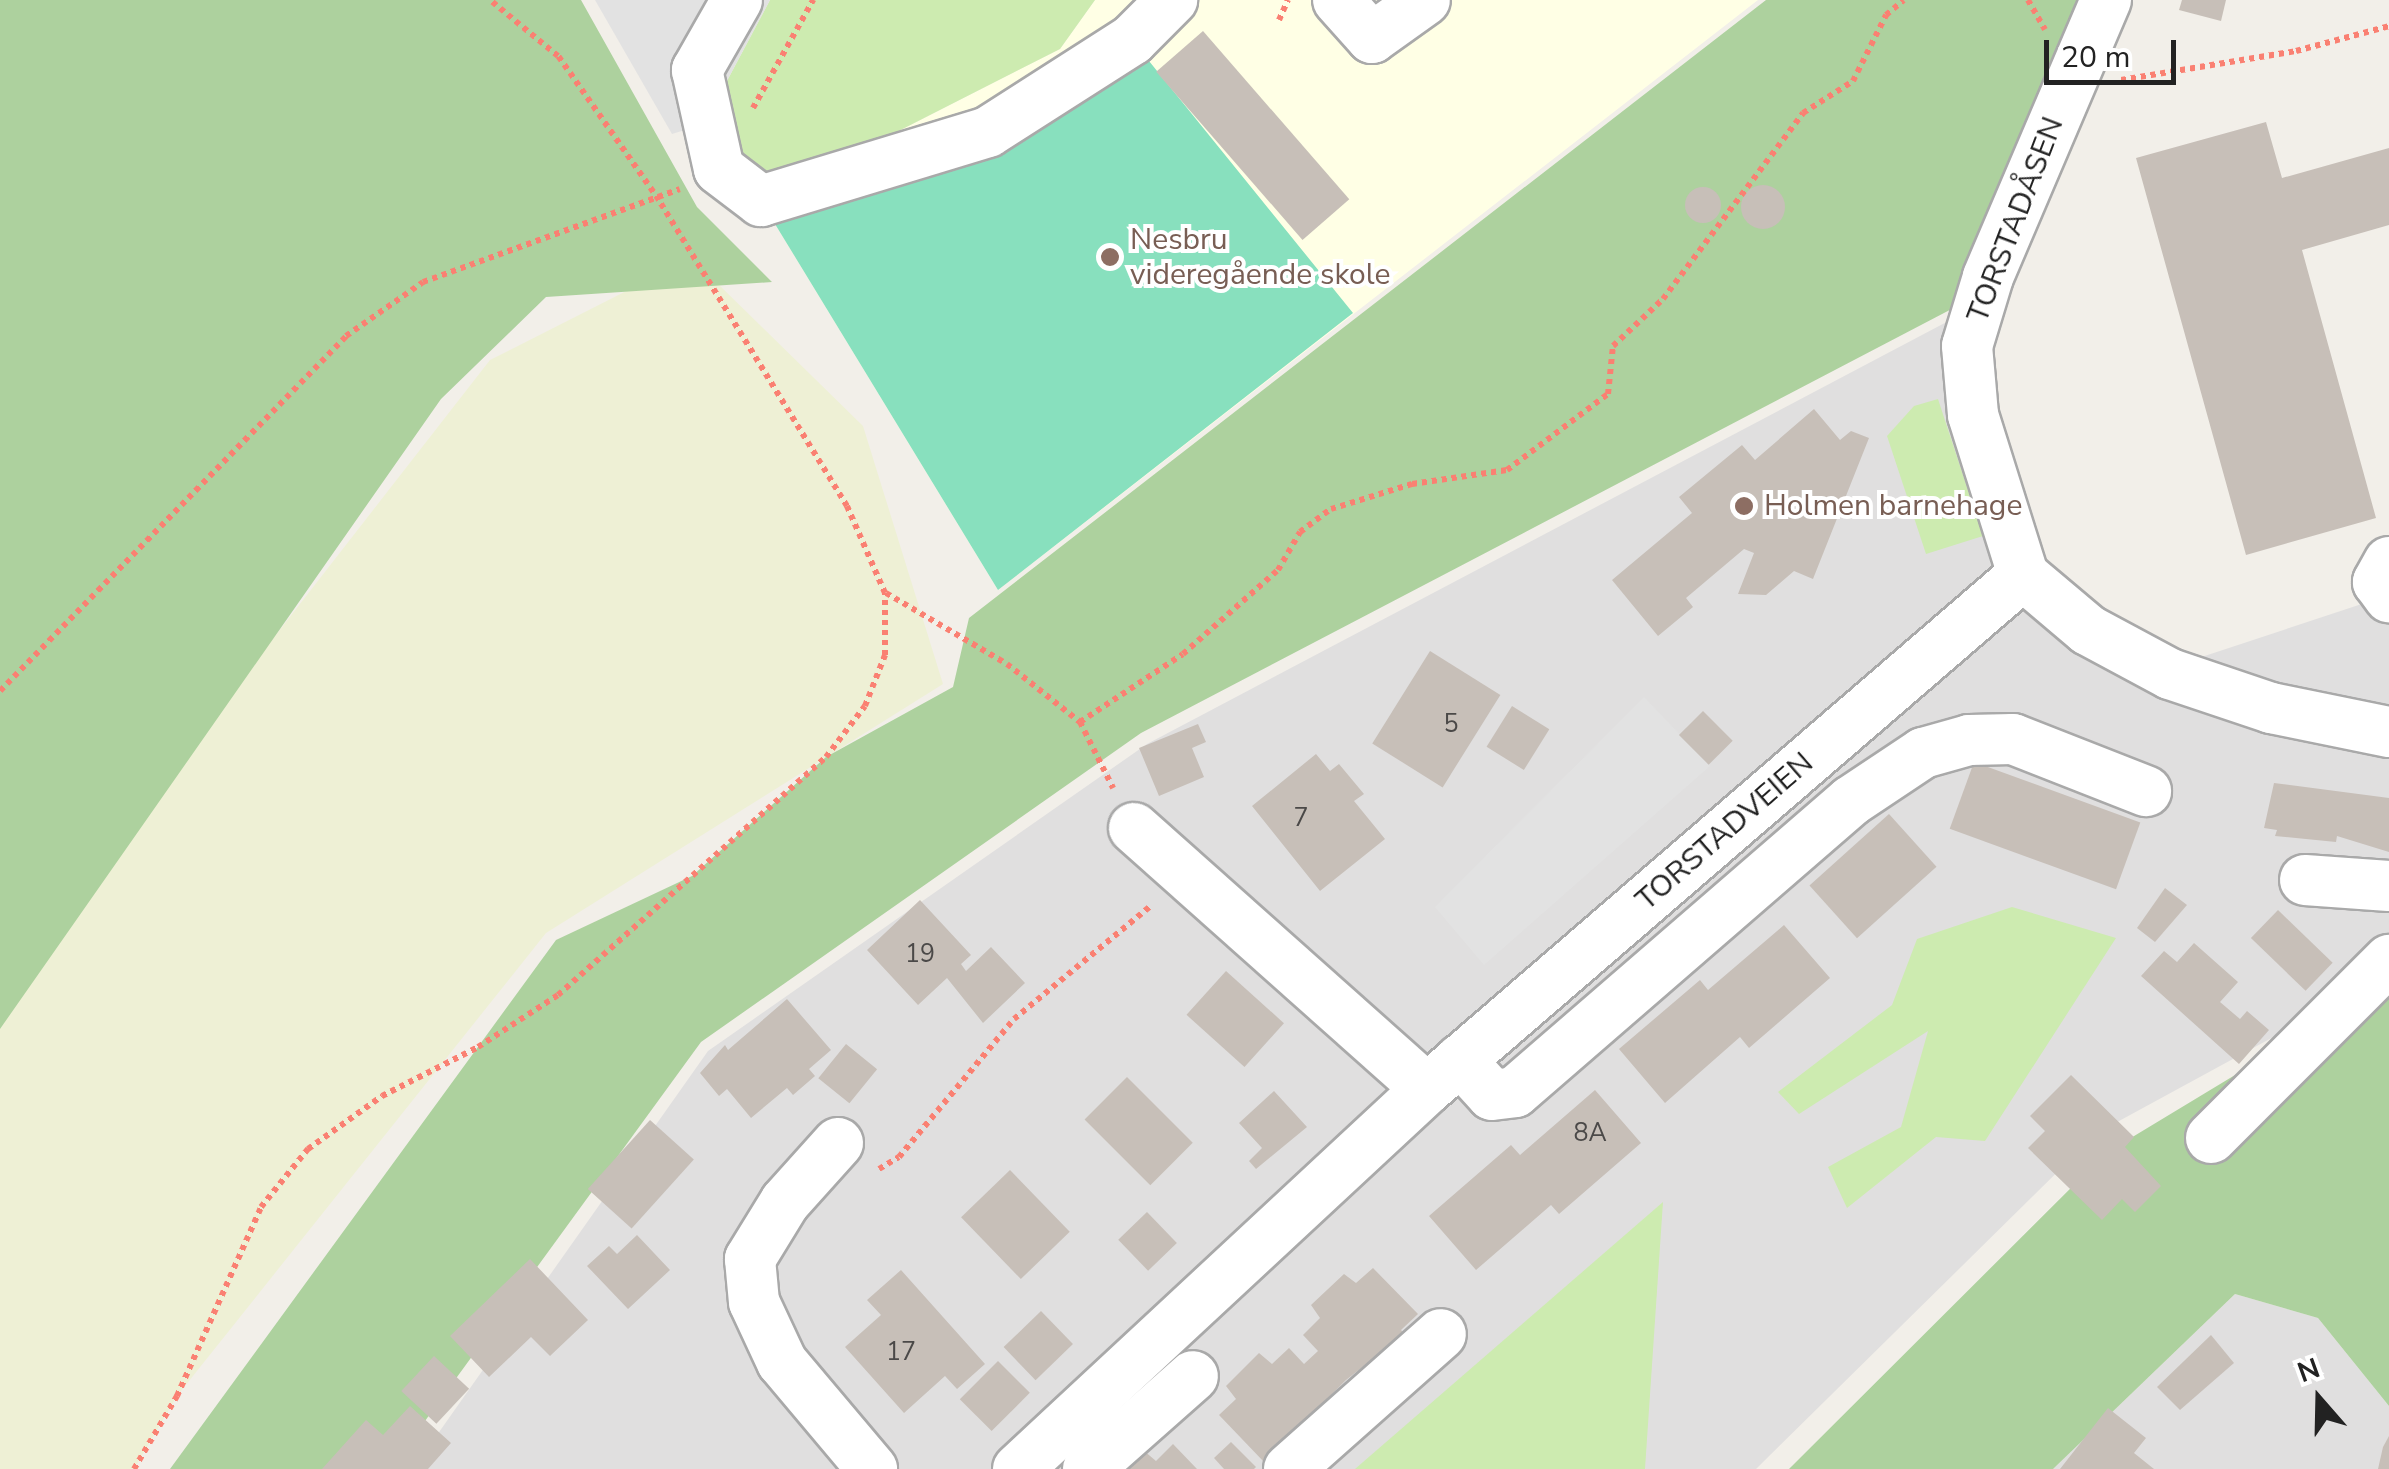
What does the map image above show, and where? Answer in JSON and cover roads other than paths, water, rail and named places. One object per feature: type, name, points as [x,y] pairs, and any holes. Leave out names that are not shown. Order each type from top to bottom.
[{"type":"street","points":[[737,0],[697,70],[719,169],[760,201],[988,132],[1132,40],[1172,0]]},
{"type":"street","points":[[1338,0],[1372,38],[1425,0]]},
{"type":"street","name":"TORSTADÅSEN","points":[[2023,575],[1973,415],[1968,346],[1988,276],[2106,0]]},
{"type":"street","points":[[2389,562],[2378,582],[2389,597]]},
{"type":"street","points":[[2023,575],[2088,630],[2170,674],[2270,708],[2389,732]]},
{"type":"street","name":"TORSTADVEIEN","points":[[1018,1469],[1443,1074],[2023,575]]},
{"type":"street","points":[[1134,828],[1188,876],[1443,1074],[1492,1096],[1516,1092],[1838,812],[1924,753],[1969,740],[2013,738],[2146,792]]},
{"type":"street","points":[[2306,880],[2389,886]]},
{"type":"street","points":[[2211,1138],[2389,960]]},
{"type":"street","points":[[855,1159],[785,1202],[750,1258],[754,1302],[782,1362],[872,1469]]},
{"type":"street","points":[[1289,1469],[1440,1334]]},
{"type":"street","points":[[1088,1469],[1193,1376]]},
{"type":"place","name":"Nesbru videregående skole","points":[[1110,257]]},
{"type":"place","name":"Holmen barnehage","points":[[1744,506]]}]
